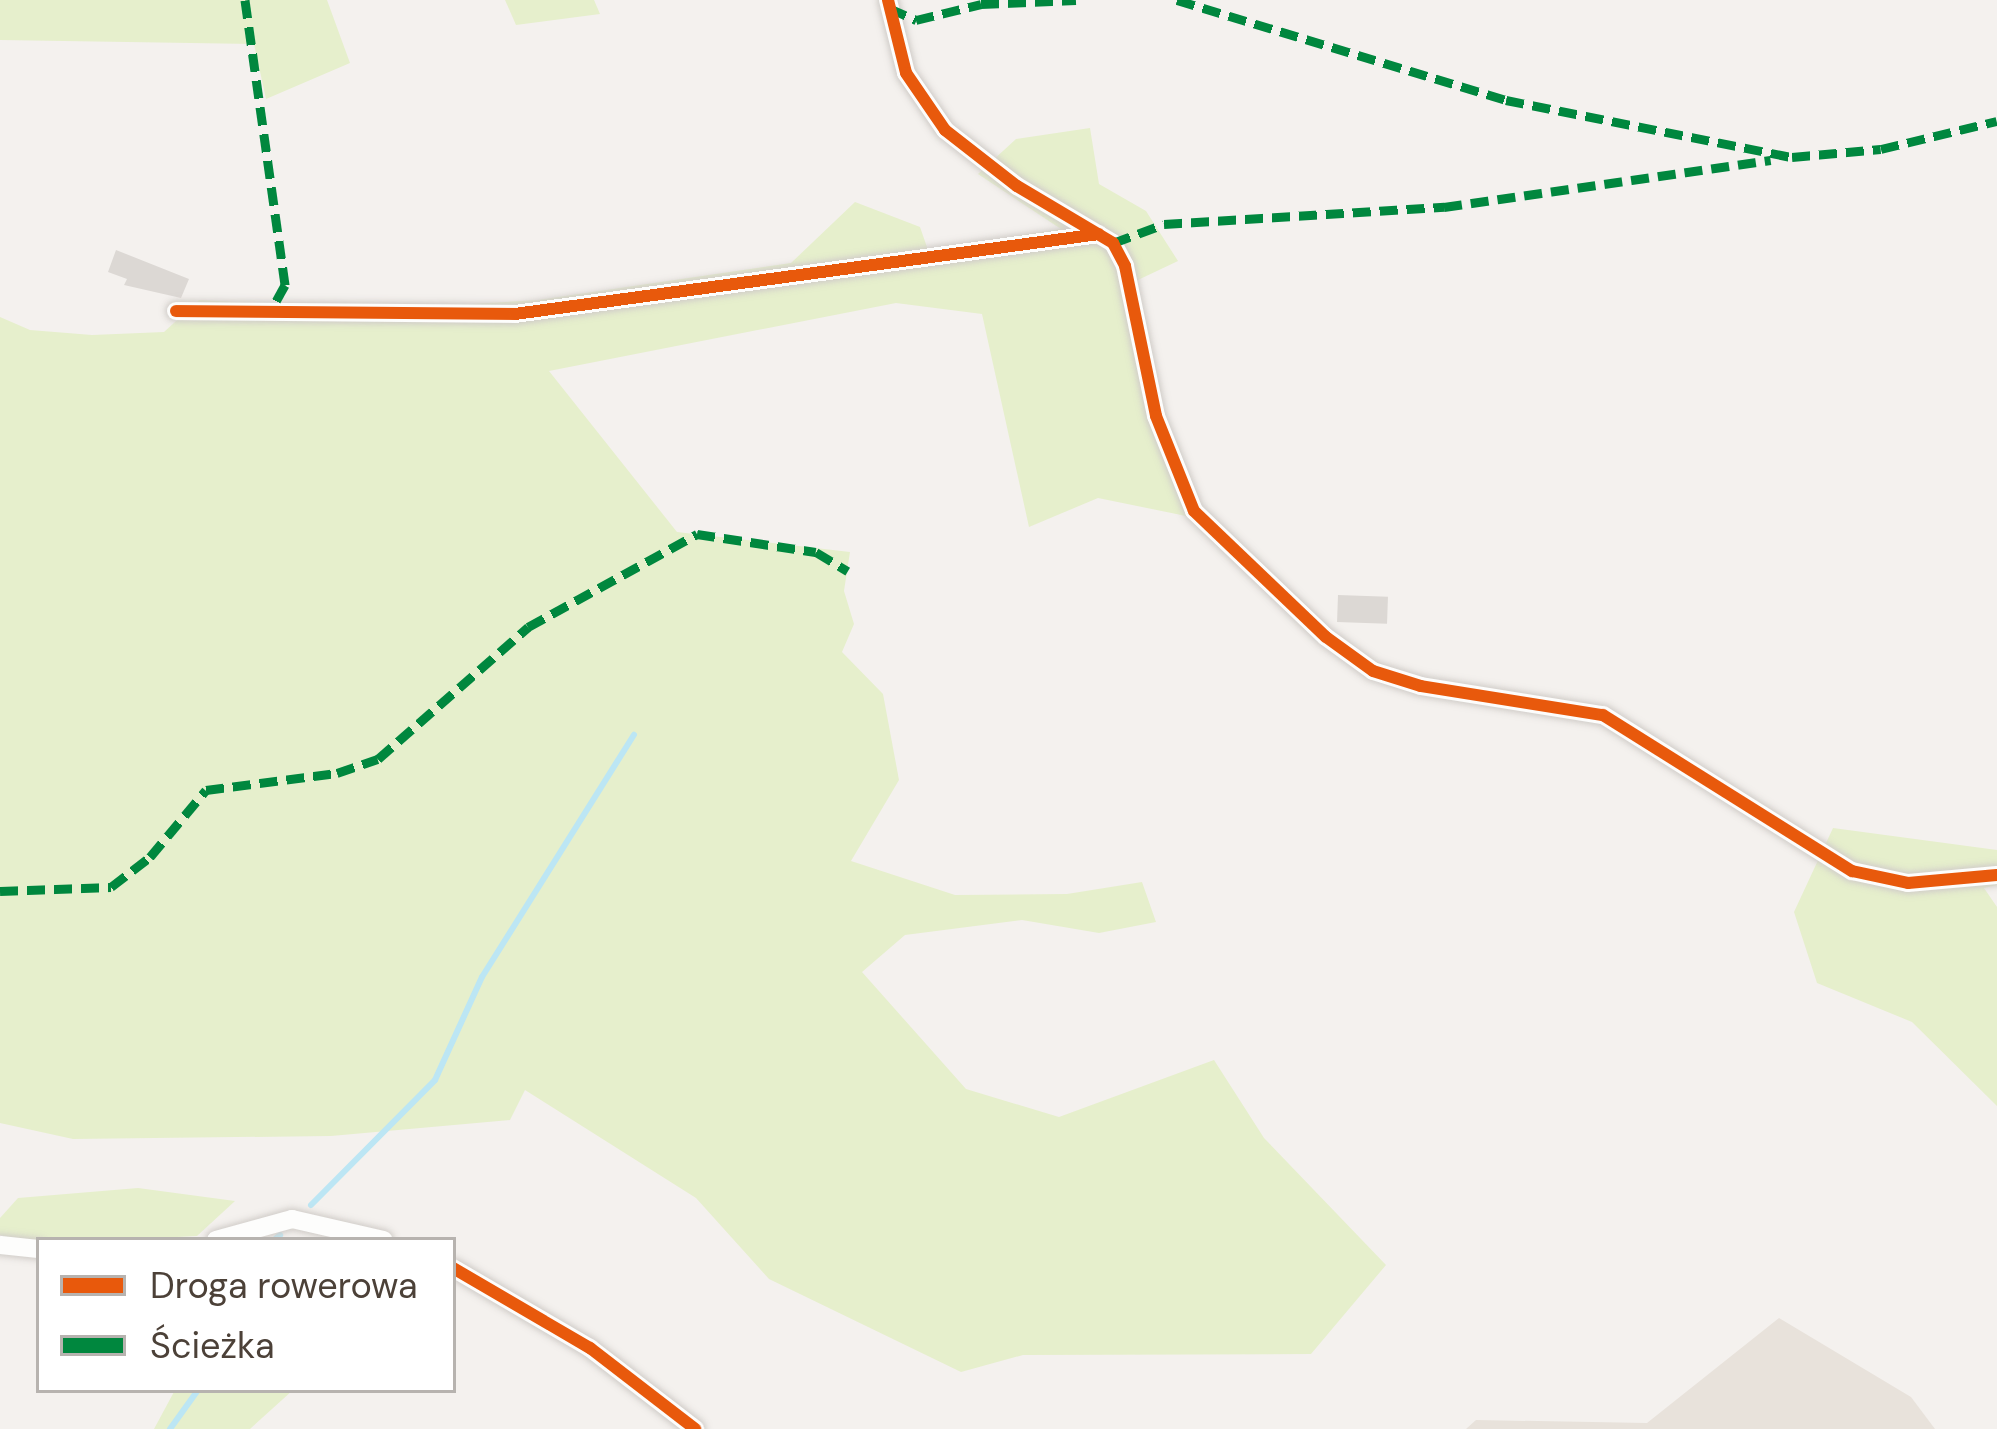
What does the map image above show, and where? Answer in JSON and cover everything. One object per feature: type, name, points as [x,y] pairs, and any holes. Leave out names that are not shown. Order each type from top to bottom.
[{"type":"street","points":[[888,0],[906,74],[944,130],[1017,186],[1099,233],[1125,266],[1150,395],[1195,511],[1326,637],[1373,671],[1603,715],[1852,871],[1909,884],[1997,875]]},
{"type":"street","points":[[176,311],[514,314],[1099,233]]},
{"type":"street","points":[[228,1237],[292,1220],[370,1237]]},
{"type":"street","points":[[0,1245],[36,1250]]},
{"type":"street","points":[[456,1270],[590,1348],[694,1429]]},
{"type":"shaded area","points":[[1779,1318],[1911,1397],[1935,1429],[1466,1429],[1476,1420],[1647,1423]]},
{"type":"green space","points":[[0,0],[327,0],[350,63],[266,99],[254,44],[0,40]]},
{"type":"green space","points":[[505,0],[594,0],[600,14],[516,25]]},
{"type":"green space","points":[[1090,128],[1099,184],[1146,211],[1178,261],[1121,288],[1143,388],[1191,517],[1098,498],[1029,527],[982,314],[896,303],[549,371],[677,532],[850,552],[844,591],[854,624],[842,652],[883,694],[899,780],[851,861],[955,895],[1067,894],[1142,882],[1156,922],[1099,933],[1022,920],[905,935],[862,972],[966,1089],[1059,1117],[1214,1060],[1264,1138],[1386,1265],[1311,1354],[1023,1355],[961,1372],[769,1279],[696,1198],[525,1090],[510,1120],[331,1136],[73,1139],[0,1123],[0,317],[30,330],[92,335],[164,332],[199,300],[370,310],[538,300],[791,263],[855,202],[920,227],[928,250],[1061,229],[978,174],[1016,139]]},
{"type":"green space","points":[[1833,828],[1997,850],[1997,885],[1984,888],[1997,907],[1997,1106],[1912,1022],[1817,983],[1794,912]]},
{"type":"green space","points":[[138,1188],[235,1201],[197,1236],[36,1237],[36,1243],[0,1235],[0,1218],[18,1198]]},
{"type":"green space","points":[[173,1393],[290,1393],[250,1429],[154,1429]]},
{"type":"building","points":[[116,250],[189,279],[181,298],[124,285],[127,279],[108,272]]},
{"type":"building","points":[[1338,595],[1388,597],[1387,624],[1337,622]]},
{"type":"waterway","points":[[311,1205],[435,1080],[482,977],[634,735]]},
{"type":"waterway","points":[[170,1429],[196,1393]]},
{"type":"marked path","points":[[245,0],[285,285],[271,310]]},
{"type":"marked path","points":[[889,8],[916,20],[981,4],[1076,0]]},
{"type":"marked path","points":[[1177,0],[1506,100],[1792,157],[1881,149],[1997,121]]},
{"type":"marked path","points":[[1113,243],[1164,224],[1444,207],[1771,160]]},
{"type":"marked path","points":[[0,891],[111,887],[150,857],[206,790],[337,773],[378,759],[528,627],[697,534],[816,552],[848,571]]},
{"type":"cycle path","points":[[888,0],[906,73],[945,130],[1017,186],[1113,243],[1125,266],[1156,416],[1194,511],[1326,637],[1373,671],[1421,686],[1603,715],[1852,871],[1908,883],[1997,875]]},
{"type":"cycle path","points":[[176,311],[515,314],[1099,234]]},
{"type":"cycle path","points":[[456,1270],[590,1348],[695,1429]]}]
